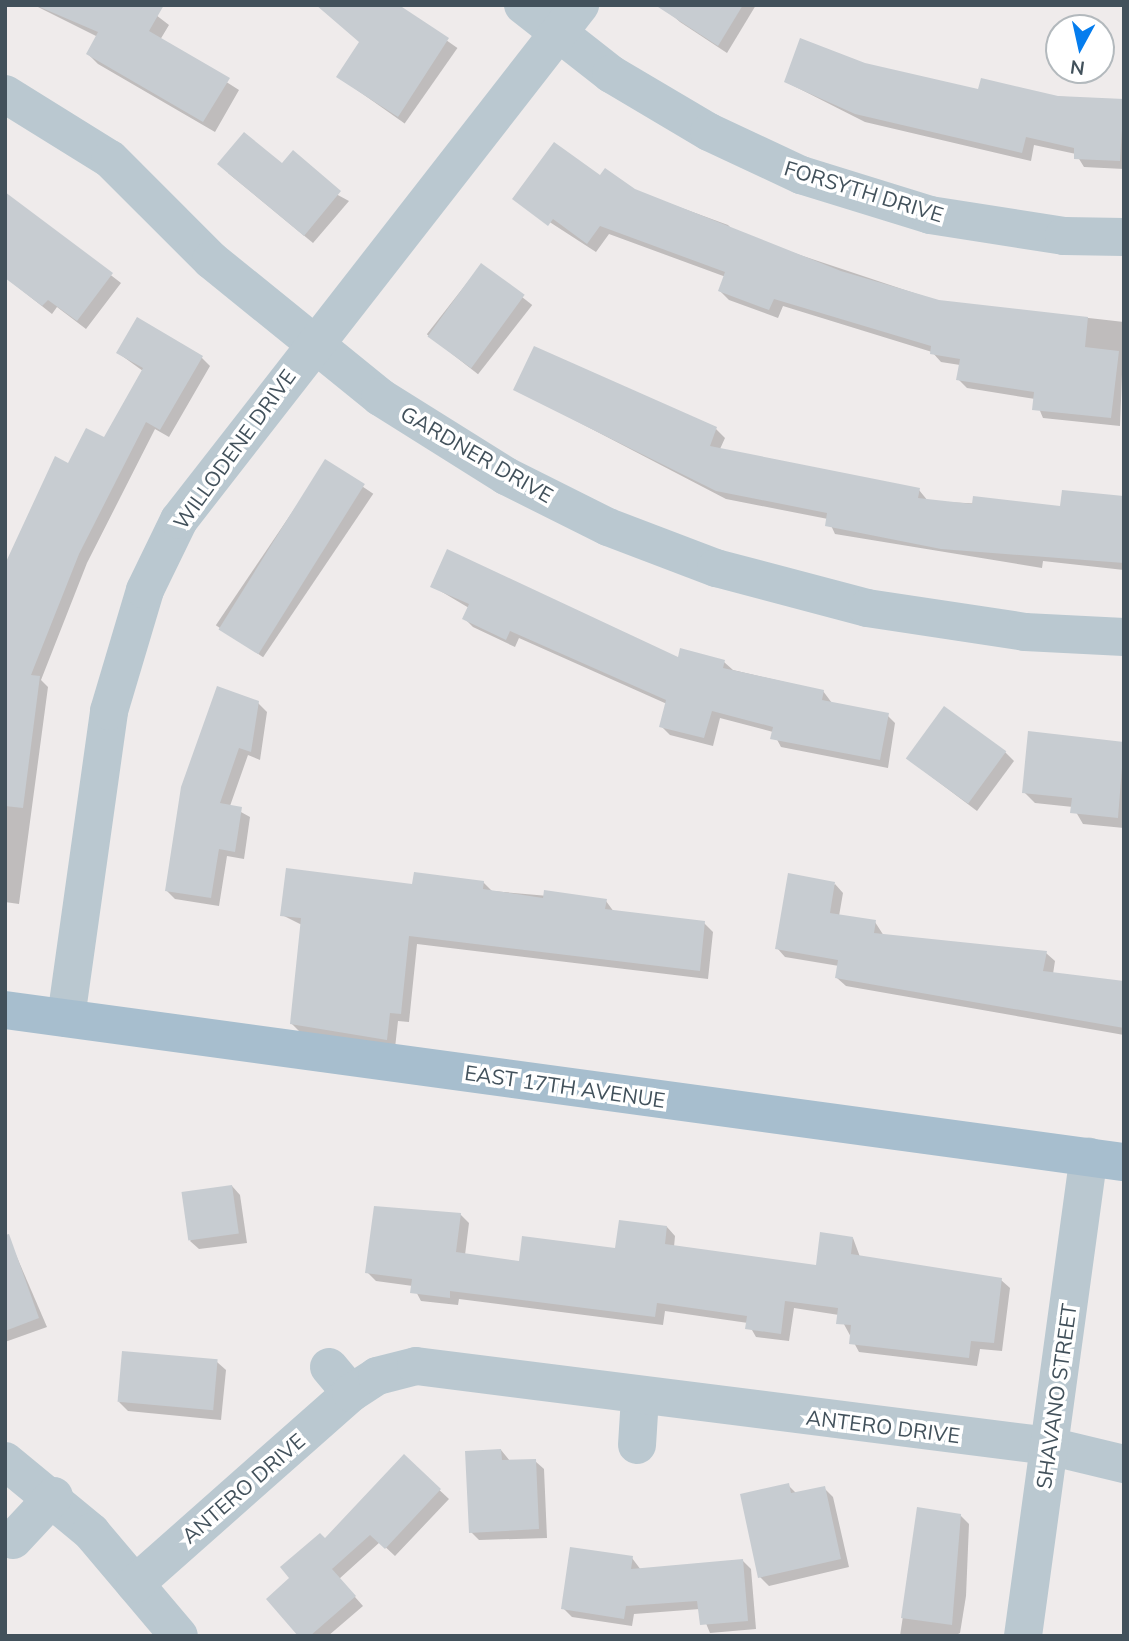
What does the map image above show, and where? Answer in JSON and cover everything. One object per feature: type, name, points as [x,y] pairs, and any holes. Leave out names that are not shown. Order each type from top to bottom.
[{"type":"main road","name":"EAST 17TH AVENUE","points":[[5,1010],[1106,1159]]},
{"type":"street","name":"FORSYTH DRIVE","points":[[523,5],[557,35],[709,132],[801,174],[930,215],[1064,236],[1124,237]]},
{"type":"street","name":"WILLODENE DRIVE","points":[[66,1018],[109,711],[145,590],[179,520],[310,345],[580,5]]},
{"type":"street","name":"GARDNER DRIVE","points":[[5,94],[110,159],[211,260],[310,345],[506,476],[608,527],[716,568],[867,608],[1025,632],[1124,637]]},
{"type":"street","name":"SHAVANO STREET","points":[[1023,1636],[1049,1446],[1106,1159]]},
{"type":"street","name":"ANTERO DRIVE","points":[[135,1584],[340,1380],[377,1376],[415,1366],[640,1397],[1049,1446],[1124,1464]]},
{"type":"street","points":[[637,1445],[640,1397]]},
{"type":"street","points":[[5,1461],[54,1496],[179,1636]]},
{"type":"street","points":[[13,1540],[54,1496]]},
{"type":"building","points":[[35,5],[164,5],[149,31],[230,78],[203,122],[86,54],[98,32]]},
{"type":"building","points":[[316,5],[399,5],[449,38],[398,117],[336,77],[359,42]]},
{"type":"building","points":[[655,5],[743,5],[718,46]]},
{"type":"building","points":[[800,38],[865,63],[978,89],[981,78],[1058,96],[1124,99],[1120,161],[1074,159],[1074,148],[1026,137],[1022,153],[855,114],[784,82]]},
{"type":"building","points":[[244,132],[282,163],[293,150],[341,191],[304,236],[217,164]]},
{"type":"building","points":[[554,142],[600,175],[605,168],[635,189],[841,271],[939,300],[1088,317],[1085,347],[1119,351],[1111,418],[1032,410],[1034,392],[956,380],[960,359],[930,354],[931,346],[774,299],[769,310],[718,291],[725,272],[600,226],[587,244],[553,219],[548,226],[512,199]]},
{"type":"building","points":[[5,192],[113,273],[77,321],[48,300],[42,306],[5,278]]},
{"type":"building","points":[[481,263],[525,295],[471,368],[428,337]]},
{"type":"building","points":[[137,317],[203,356],[160,430],[146,422],[79,554],[31,675],[40,676],[23,808],[5,806],[5,564],[55,456],[68,463],[86,428],[104,437],[143,368],[116,353]]},
{"type":"building","points":[[534,346],[717,427],[710,446],[920,488],[918,498],[972,504],[973,496],[1060,506],[1062,490],[1124,496],[1124,563],[941,549],[825,526],[827,513],[716,491],[513,390]]},
{"type":"building","points":[[325,459],[365,484],[258,654],[218,629]]},
{"type":"building","points":[[447,549],[678,657],[680,648],[725,660],[723,668],[824,690],[822,700],[889,713],[880,760],[770,739],[773,727],[712,711],[704,738],[659,727],[666,700],[510,631],[506,640],[462,619],[469,604],[430,587]]},
{"type":"building","points":[[217,686],[259,701],[251,752],[239,748],[220,803],[242,807],[235,852],[219,849],[211,898],[165,891],[181,787]]},
{"type":"building","points":[[944,706],[1006,751],[968,804],[906,759]]},
{"type":"building","points":[[1028,731],[1124,742],[1118,818],[1070,813],[1072,798],[1022,793]]},
{"type":"building","points":[[286,868],[412,884],[414,872],[484,881],[483,889],[543,898],[544,890],[607,899],[605,909],[705,921],[700,971],[409,936],[401,1014],[390,1013],[387,1040],[290,1024],[301,918],[280,916]]},
{"type":"building","points":[[788,873],[835,882],[830,913],[876,920],[874,933],[1047,951],[1043,971],[1124,981],[1124,1028],[835,978],[838,960],[775,949]]},
{"type":"building","points":[[232,1185],[239,1234],[188,1241],[181,1192]]},
{"type":"building","points":[[374,1206],[461,1213],[456,1252],[519,1261],[522,1236],[615,1248],[619,1220],[667,1226],[665,1244],[816,1265],[820,1232],[853,1237],[851,1254],[1002,1278],[994,1343],[971,1341],[969,1358],[849,1344],[851,1325],[836,1324],[838,1308],[785,1301],[781,1334],[745,1329],[747,1316],[657,1303],[655,1317],[450,1291],[450,1298],[410,1293],[412,1279],[365,1273]]},
{"type":"building","points":[[9,1234],[39,1318],[5,1331],[5,1235]]},
{"type":"building","points":[[122,1351],[218,1359],[213,1410],[118,1402]]},
{"type":"building","points":[[501,1449],[502,1460],[536,1459],[539,1529],[469,1533],[465,1451]]},
{"type":"building","points":[[404,1454],[441,1489],[385,1549],[370,1535],[332,1569],[356,1596],[310,1636],[298,1636],[266,1599],[289,1578],[280,1567],[320,1533],[325,1538]]},
{"type":"building","points":[[789,1483],[791,1493],[825,1486],[841,1559],[758,1578],[740,1494]]},
{"type":"building","points":[[917,1507],[961,1514],[952,1625],[901,1618]]},
{"type":"building","points":[[570,1547],[633,1556],[631,1569],[743,1559],[748,1621],[700,1625],[697,1601],[626,1606],[624,1619],[561,1609]]}]
